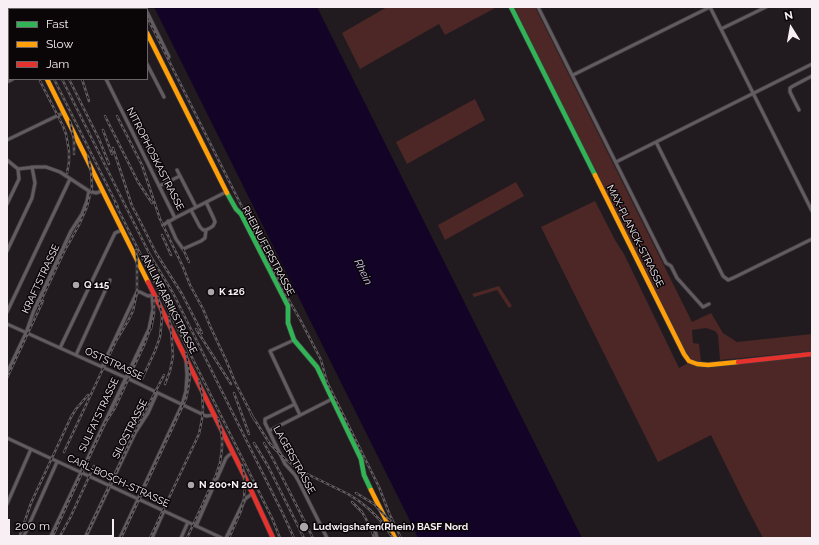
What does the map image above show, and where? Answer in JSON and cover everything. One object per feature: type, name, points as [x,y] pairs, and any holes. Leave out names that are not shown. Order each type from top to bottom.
[{"type":"street","name":"MAX-PLANCK-STRASSE","points":[[510,7],[684,354],[690,361],[696,364],[708,365],[812,354]]},
{"type":"street","points":[[538,7],[666,263],[671,266],[677,278],[703,307],[709,304]]},
{"type":"street","points":[[573,75],[710,7],[812,211]]},
{"type":"street","points":[[721,29],[766,7]]},
{"type":"street","points":[[148,14],[170,58]]},
{"type":"street","name":"RHEINUFERSTRASSE","points":[[148,35],[226,192],[236,209],[241,214],[288,306],[288,323],[294,340],[317,367],[361,459],[364,475],[395,538]]},
{"type":"street","points":[[616,162],[812,64]]},
{"type":"street","points":[[148,66],[164,97]]},
{"type":"street","points":[[799,110],[790,92],[790,88],[812,76]]},
{"type":"street","name":"ANILINFABRIKSTRASSE","points":[[47,80],[153,295],[253,493],[273,538]]},
{"type":"street","name":"NITROPHOSKASTRASSE","points":[[106,80],[175,218],[226,192]]},
{"type":"street","points":[[7,140],[63,112]]},
{"type":"street","points":[[656,142],[723,276],[728,280],[812,239]]},
{"type":"street","points":[[7,160],[18,169],[19,179],[7,204]]},
{"type":"street","points":[[7,251],[32,198],[35,183],[32,167]]},
{"type":"street","points":[[18,169],[46,167],[60,172],[89,191],[96,193],[102,191]]},
{"type":"street","points":[[177,170],[196,207]]},
{"type":"street","points":[[159,186],[180,176]]},
{"type":"street","points":[[7,312],[70,178]]},
{"type":"street","name":"KRAFTSTRASSE","points":[[7,373],[26,333],[34,310],[71,231],[82,214],[89,191]]},
{"type":"street","points":[[191,210],[202,230],[206,230],[213,226],[215,222],[206,202]]},
{"type":"street","points":[[163,224],[175,218]]},
{"type":"street","points":[[168,221],[176,239],[183,249],[205,238],[206,230]]},
{"type":"street","points":[[60,348],[112,238],[115,233],[122,230]]},
{"type":"street","points":[[76,355],[110,280]]},
{"type":"street","points":[[102,367],[136,294],[138,292],[148,296],[153,295]]},
{"type":"street","name":"SULFATSTRASSE","points":[[50,538],[149,329],[153,309],[153,295]]},
{"type":"street","name":"OSTSTRASSE","points":[[7,324],[206,416],[214,415]]},
{"type":"street","points":[[294,340],[270,351],[300,415]]},
{"type":"street","points":[[120,538],[182,405],[186,390],[186,359]]},
{"type":"street","name":"SILOSTRASSE","points":[[85,538],[157,393]]},
{"type":"street","points":[[269,431],[332,399]]},
{"type":"street","name":"LAGERSTRASSE","points":[[295,404],[265,419],[264,423],[286,464],[299,482],[327,538]]},
{"type":"street","name":"CARL-BOSCH-STRASSE","points":[[7,438],[222,538]]},
{"type":"street","points":[[7,504],[31,449]]},
{"type":"street","points":[[196,526],[226,458],[229,454],[233,453]]},
{"type":"street","points":[[23,538],[57,462]]},
{"type":"street","points":[[226,538],[245,500],[253,493]]},
{"type":"street","points":[[152,538],[164,511]]},
{"type":"street","points":[[377,538],[375,530],[376,527],[386,521]]},
{"type":"street","points":[[181,538],[188,522]]},
{"type":"shaded area","points":[[387,7],[497,7],[445,35],[439,24],[360,69],[342,33]]},
{"type":"shaded area","points":[[514,7],[535,7],[692,322],[711,313],[723,333],[737,342],[812,334],[812,351],[720,360],[718,335],[715,331],[706,328],[692,330],[693,343],[699,344],[701,362],[695,361],[689,357]]},
{"type":"shaded area","points":[[475,99],[485,120],[407,164],[396,142]]},
{"type":"shaded area","points":[[516,182],[524,196],[445,240],[438,225]]},
{"type":"shaded area","points":[[595,201],[624,254],[679,368],[688,363],[700,367],[707,367],[812,357],[812,538],[763,538],[711,435],[658,462],[541,227]]},
{"type":"shaded area","points":[[499,286],[512,306],[509,308],[497,290],[474,297],[472,294]]},
{"type":"water","name":"Rhein","points":[[154,7],[317,7],[582,538],[418,538]]},
{"type":"railway","points":[[148,19],[286,295],[321,360],[327,382],[379,487],[401,538]]},
{"type":"railway","points":[[54,80],[118,207]]},
{"type":"railway","points":[[62,80],[151,257],[173,293],[294,538]]},
{"type":"railway","points":[[70,80],[99,139],[109,164]]},
{"type":"railway","points":[[82,80],[89,101]]},
{"type":"railway","points":[[40,81],[66,134],[69,151],[67,173]]},
{"type":"railway","points":[[105,116],[138,182],[152,203]]},
{"type":"railway","points":[[117,116],[142,165],[160,219],[190,285],[203,309],[235,382],[254,419]]},
{"type":"railway","points":[[70,121],[74,140],[74,154]]},
{"type":"railway","points":[[103,130],[112,154]]},
{"type":"railway","points":[[113,148],[132,206],[156,253],[182,294],[202,333]]},
{"type":"railway","points":[[39,305],[87,207],[92,187],[88,156]]},
{"type":"railway","points":[[115,203],[272,518],[280,538]]},
{"type":"railway","points":[[162,235],[171,255]]},
{"type":"railway","points":[[183,249],[189,262]]},
{"type":"railway","points":[[64,452],[116,341],[133,311],[137,292],[136,250]]},
{"type":"railway","points":[[151,329],[154,314],[154,297]]},
{"type":"railway","points":[[142,379],[160,337],[162,318],[158,297]]},
{"type":"railway","points":[[7,378],[43,301]]},
{"type":"railway","points":[[165,384],[170,371],[173,356],[169,317]]},
{"type":"railway","points":[[52,538],[105,423],[115,408],[145,343],[152,324]]},
{"type":"railway","points":[[196,329],[231,384]]},
{"type":"railway","points":[[121,538],[186,399],[190,376],[186,353]]},
{"type":"railway","points":[[85,538],[138,425],[164,375]]},
{"type":"railway","points":[[150,538],[199,434],[203,409],[199,380]]},
{"type":"railway","points":[[234,393],[249,434]]},
{"type":"railway","points":[[19,538],[31,503],[71,417],[88,395]]},
{"type":"railway","points":[[251,414],[270,444],[285,459],[301,471],[359,501],[381,521],[393,538]]},
{"type":"railway","points":[[187,538],[220,463],[222,439],[218,418]]},
{"type":"railway","points":[[254,443],[268,466],[304,538]]},
{"type":"railway","points":[[264,443],[313,538]]},
{"type":"railway","points":[[229,538],[241,511],[244,499],[245,479],[242,465]]},
{"type":"railway","points":[[59,538],[94,466]]},
{"type":"railway","points":[[356,493],[374,504],[390,521]]},
{"type":"railway","points":[[352,502],[362,512],[371,528],[374,538]]},
{"type":"traffic: fast","points":[[511,7],[595,175]]},
{"type":"traffic: fast","points":[[227,193],[236,209],[241,214],[288,306],[288,323],[294,340],[317,367],[361,459],[364,475],[371,490]]},
{"type":"traffic: slow","points":[[148,35],[227,193]]},
{"type":"traffic: slow","points":[[47,80],[148,282]]},
{"type":"traffic: slow","points":[[595,175],[684,354],[689,361],[697,364],[708,365],[738,362]]},
{"type":"traffic: slow","points":[[371,490],[395,538]]},
{"type":"traffic: jam","points":[[148,282],[244,475],[273,538]]},
{"type":"traffic: jam","points":[[738,362],[812,354]]},
{"type":"place","name":"Q 115","points":[[76,285]]},
{"type":"place","name":"K 126","points":[[211,292]]},
{"type":"place","name":"N 200+N 201","points":[[191,485]]},
{"type":"place","name":"Ludwigshafen(Rhein) BASF Nord","points":[[304,527]]}]
